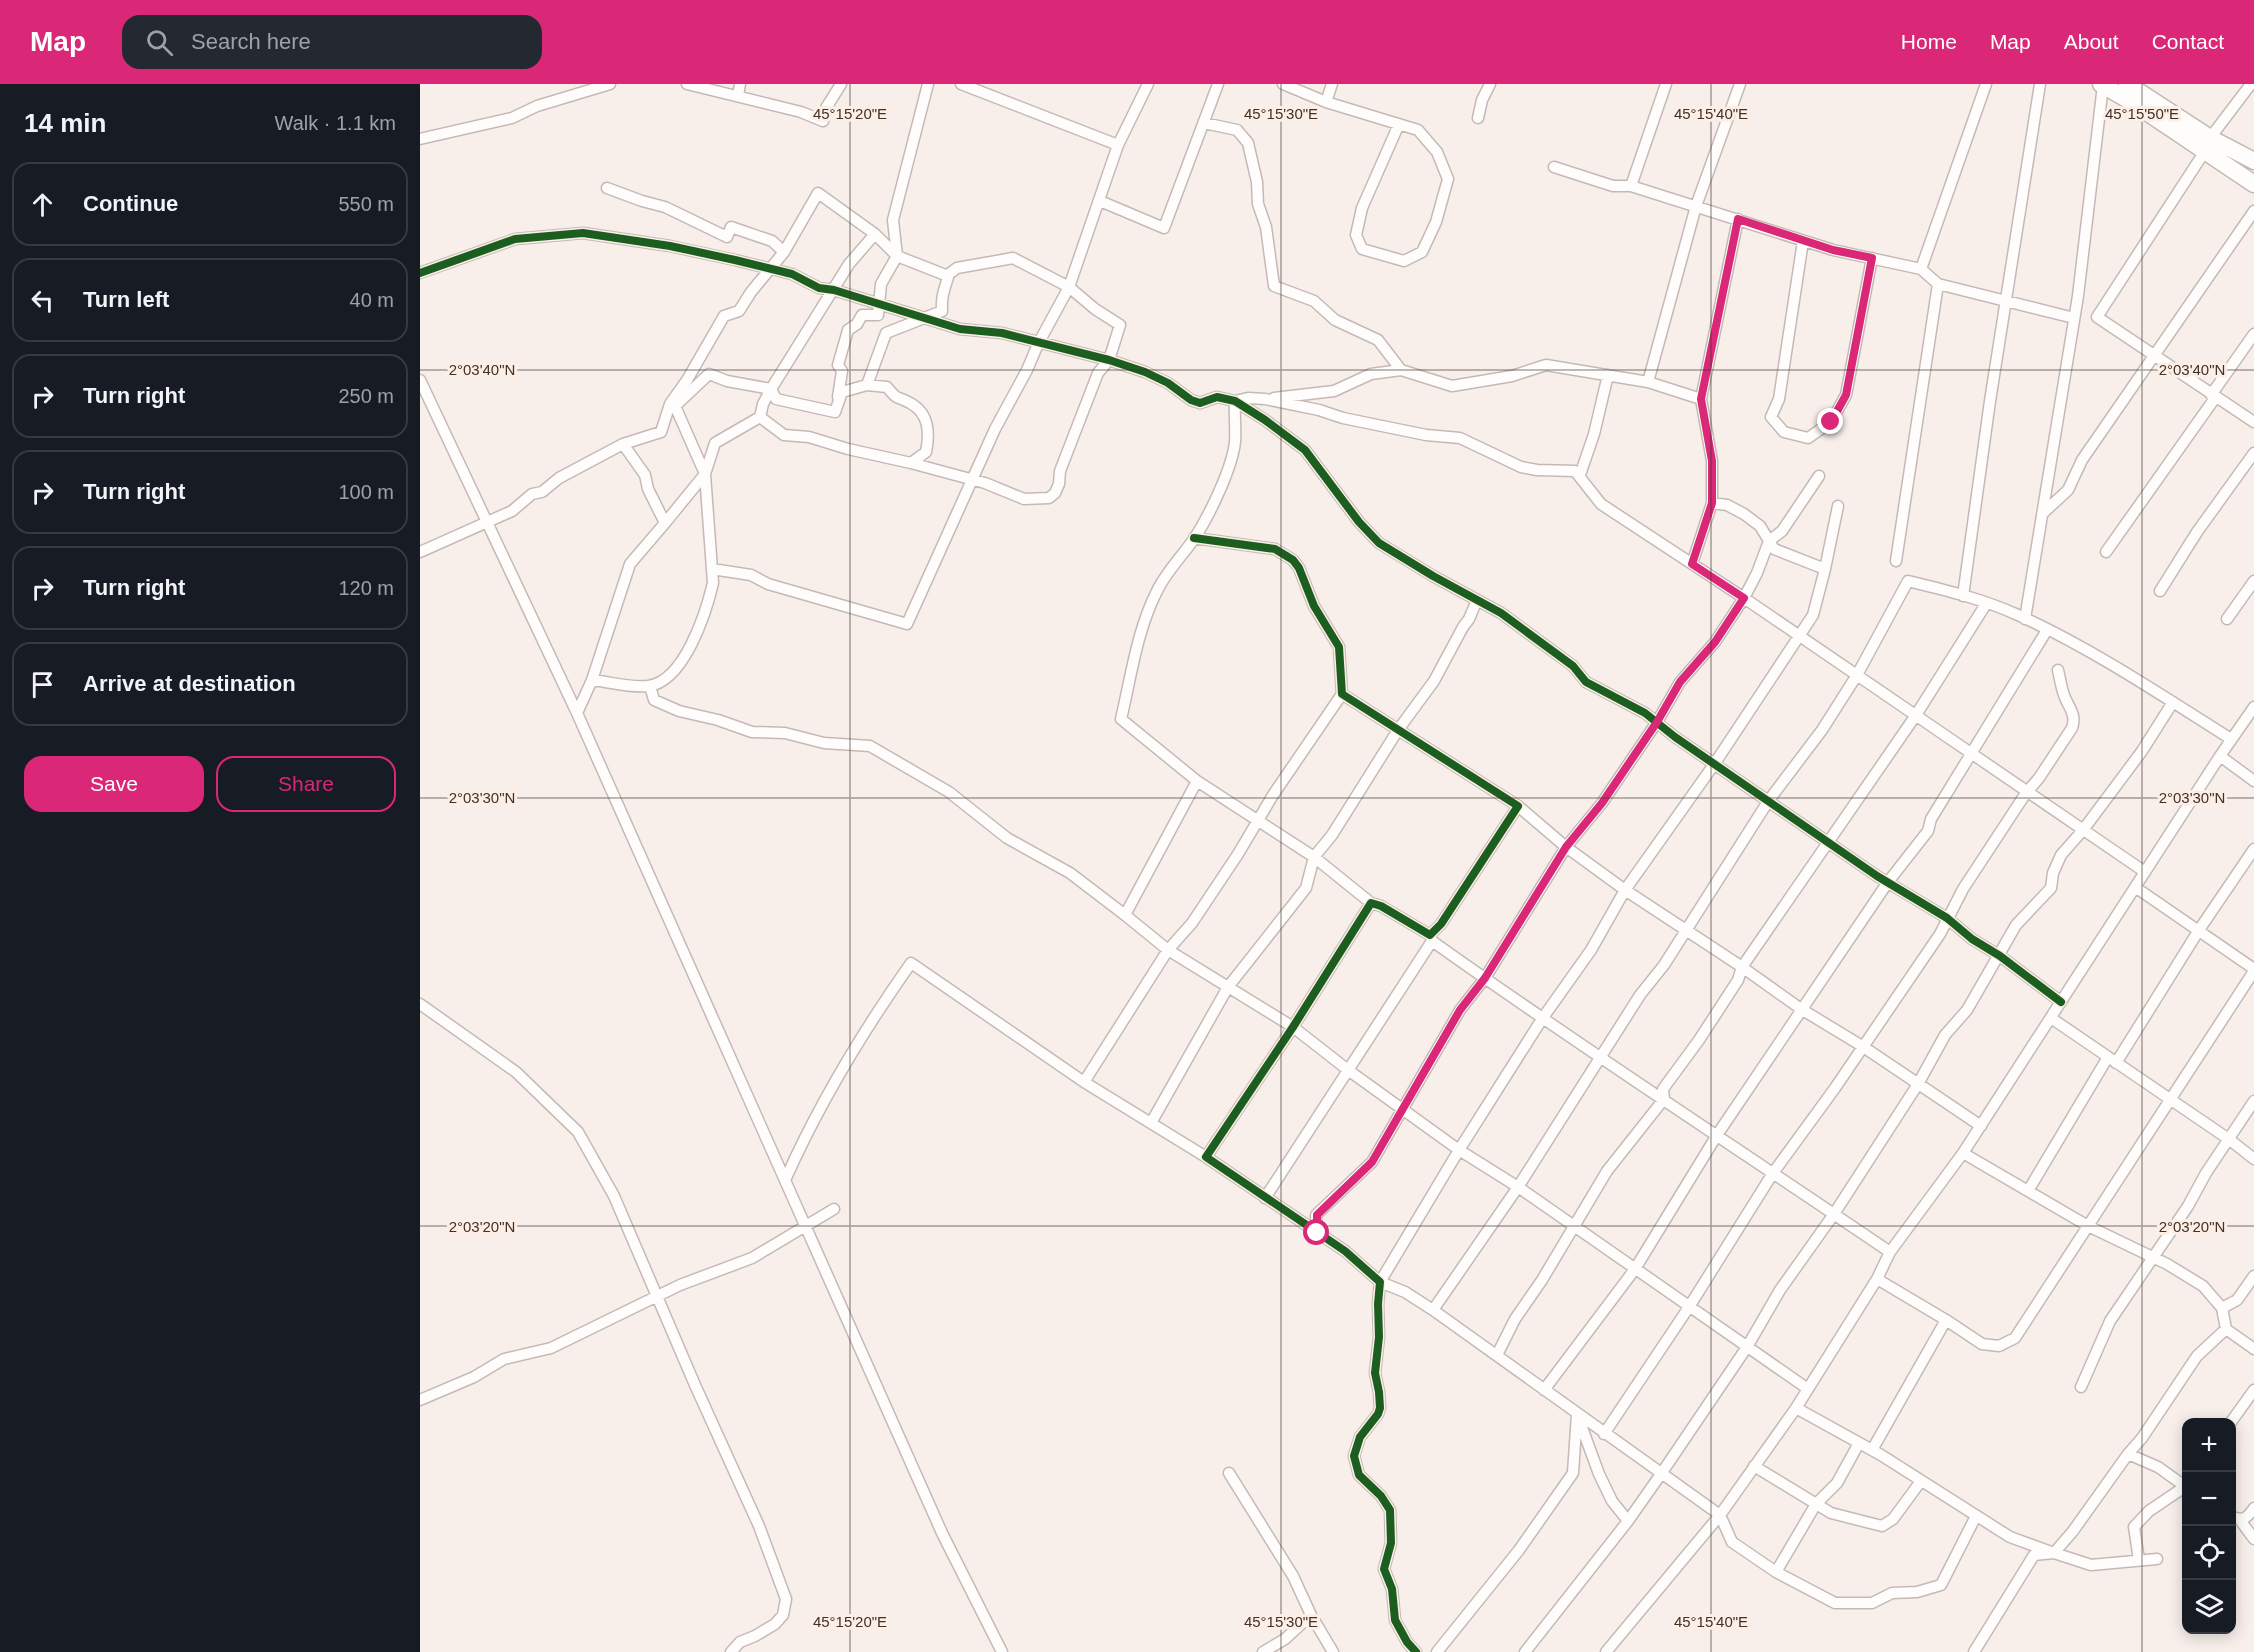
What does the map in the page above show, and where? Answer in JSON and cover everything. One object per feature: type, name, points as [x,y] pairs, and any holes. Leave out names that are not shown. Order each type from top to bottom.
[{"type":"highway","points":[[2127,84],[2254,184]]},
{"type":"highway","points":[[2102,85],[2207,145],[2254,161]]},
{"type":"street","points":[[420,139],[512,118],[537,106],[610,84]]},
{"type":"street","points":[[687,84],[801,112],[823,121],[826,108],[841,84]]},
{"type":"street","points":[[738,96],[740,84]]},
{"type":"street","points":[[836,412],[842,371],[838,364],[848,330],[857,324],[862,315],[878,315],[881,284],[897,256],[893,220],[928,84]]},
{"type":"street","points":[[961,84],[1118,145]]},
{"type":"street","points":[[712,569],[751,575],[768,584],[907,624],[995,429],[1070,287],[1118,145],[1148,84]]},
{"type":"street","points":[[1100,201],[1164,228],[1218,84]]},
{"type":"street","points":[[1283,84],[1326,102],[1399,124],[1418,130],[1437,152],[1448,179],[1436,222],[1422,252],[1404,261],[1362,249],[1356,235],[1362,208],[1399,124]]},
{"type":"street","points":[[1326,102],[1332,84]]},
{"type":"street","points":[[1478,118],[1482,100],[1490,84]]},
{"type":"street","points":[[1631,186],[1666,84]]},
{"type":"street","points":[[1648,382],[1696,206],[1740,84]]},
{"type":"street","points":[[1921,269],[1986,84]]},
{"type":"street","points":[[1963,596],[2040,84]]},
{"type":"street","points":[[2251,84],[2207,145],[2097,317],[2254,422]]},
{"type":"street","points":[[2025,619],[2074,318],[2102,85]]},
{"type":"street","points":[[1204,123],[1237,130],[1248,143],[1257,182],[1258,204],[1266,227],[1274,286],[1314,301],[1335,320],[1378,340],[1401,370]]},
{"type":"street","points":[[1554,167],[1613,186],[1631,186],[1833,250],[1921,269],[1938,284],[2074,318]]},
{"type":"street","points":[[608,188],[664,207],[727,237],[731,227],[772,241],[784,252]]},
{"type":"street","points":[[420,552],[512,511],[532,494],[542,492],[559,478],[623,444],[661,432],[673,405],[724,316],[739,311],[784,252],[818,193],[874,234],[897,256],[948,276]]},
{"type":"street","points":[[2042,514],[2068,490],[2082,460],[2254,211]]},
{"type":"street","points":[[1692,564],[1712,503],[1712,461],[1701,399],[1738,219]]},
{"type":"street","points":[[420,273],[515,239],[583,233],[670,246],[792,274],[819,288],[834,290],[960,329],[1002,333],[1038,344],[1109,360],[1144,372],[1200,403],[1217,397],[1235,401],[1305,450],[1359,522],[1379,543],[1501,613],[1573,666],[1586,682],[1645,713],[1888,882],[1947,918],[1972,939],[2000,956],[2061,1002]]},
{"type":"street","points":[[577,713],[592,680],[630,564],[705,474],[715,443],[760,417],[771,390],[849,264],[874,234]]},
{"type":"street","points":[[1803,241],[1779,399],[1771,417],[1784,432],[1808,438],[1831,422],[1846,395],[1872,258]]},
{"type":"street","points":[[760,417],[784,435],[809,437],[848,449],[972,479],[1024,499],[1049,498],[1055,493],[1059,484],[1060,471],[1098,373],[1109,360],[1120,325],[1095,309],[1070,287],[1013,258],[957,268],[948,276],[948,283],[941,296],[942,311],[886,333],[867,385]]},
{"type":"street","points":[[1896,561],[1938,284]]},
{"type":"street","points":[[2106,552],[2254,334]]},
{"type":"street","points":[[1265,399],[1334,391],[1371,374],[1401,370],[1452,386],[1512,376],[1546,365],[1648,382],[1701,399]]},
{"type":"street","points":[[673,405],[709,374],[727,381],[771,390],[776,399],[836,412]]},
{"type":"street","points":[[1580,475],[1594,434],[1608,375]]},
{"type":"street","points":[[420,380],[577,713],[786,1178],[942,1533],[1002,1652]]},
{"type":"street","points":[[836,412],[842,392],[867,385],[887,387],[896,399],[909,402],[925,415],[928,426],[927,452],[911,463]]},
{"type":"street","points":[[1235,401],[1248,398],[1265,399],[1426,435],[1460,438],[1521,467],[1537,470],[1570,470],[1580,475],[1601,504],[1799,635],[2026,793],[2145,872]]},
{"type":"street","points":[[1235,401],[1233,420],[1235,442],[1229,466],[1209,511],[1194,538],[1168,573],[1144,623],[1121,720],[1197,781],[1314,857],[1371,903],[1381,906],[1431,938],[1542,1018],[1890,1252]]},
{"type":"street","points":[[592,680],[650,686],[671,674],[685,658],[709,599],[713,583],[705,474],[673,405]]},
{"type":"street","points":[[623,444],[645,475],[648,489],[665,522]]},
{"type":"street","points":[[2160,591],[2198,532],[2254,453]]},
{"type":"street","points":[[1317,1233],[1317,1215],[1372,1162],[1460,1010],[1485,978],[1566,847],[1602,803],[1657,722],[1680,682],[1715,642],[1744,598],[1757,573],[1768,541],[1782,531],[1819,476]]},
{"type":"street","points":[[1712,503],[1727,505],[1744,514],[1760,526],[1774,549],[1782,554],[1824,569]]},
{"type":"street","points":[[1416,1652],[1407,1642],[1395,1620],[1392,1589],[1384,1569],[1391,1543],[1390,1510],[1381,1496],[1359,1475],[1355,1466],[1356,1445],[1380,1408],[1375,1373],[1379,1337],[1380,1282],[1542,1018],[1591,950],[1625,890],[1715,763],[1813,615],[1838,506]]},
{"type":"street","points":[[1084,1082],[1168,950],[1192,923],[1273,795],[1342,694],[1339,647],[1314,606],[1299,568],[1293,560],[1275,549],[1194,538]]},
{"type":"street","points":[[1433,1310],[1518,1187],[1640,995],[1665,965],[1769,800],[1822,730],[1857,675],[1908,581],[1963,596],[2025,619],[2092,652],[2231,739]]},
{"type":"street","points":[[2227,620],[2254,581]]},
{"type":"street","points":[[1151,1123],[1228,987],[1306,888],[1314,857],[1332,835],[1398,730],[1434,681],[1469,619],[1477,600]]},
{"type":"street","points":[[1497,1355],[1515,1319],[1542,1280],[1607,1171],[1664,1099],[1663,1089],[1699,1040],[1738,980],[1743,967],[1916,715],[1986,604]]},
{"type":"street","points":[[1544,1390],[1635,1269],[1717,1135],[1801,1009],[1888,882],[1928,831],[1931,819],[1970,753],[2047,630]]},
{"type":"street","points":[[1604,1434],[1689,1307],[1773,1173],[1835,1088],[1940,934],[1963,889],[2026,793],[2039,778],[2074,721],[2058,670]]},
{"type":"street","points":[[650,686],[654,700],[679,711],[718,720],[752,732],[785,733],[824,743],[870,746],[949,792],[1007,838],[1070,873],[1168,950],[1293,1027],[1348,1070],[1459,1150],[1518,1187],[1808,1389]]},
{"type":"street","points":[[1342,694],[1518,806],[1566,847],[1625,890],[1743,967],[1801,1009],[1862,1046],[1981,1126]]},
{"type":"street","points":[[1526,1652],[1628,1521],[1661,1474],[1747,1347],[1780,1290],[1834,1214],[1918,1084],[1945,1035],[1967,1010],[2016,925],[2051,888],[2053,873],[2061,855],[2083,830],[2142,751],[2173,702]]},
{"type":"street","points":[[1606,1652],[1720,1515],[1796,1408],[1877,1279],[1890,1252],[1964,1153],[2231,739],[2254,707]]},
{"type":"street","points":[[2220,756],[2254,781]]},
{"type":"street","points":[[1125,915],[1197,781]]},
{"type":"street","points":[[1265,1198],[1518,806]]},
{"type":"street","points":[[2028,1191],[2112,1060],[2254,849]]},
{"type":"street","points":[[1877,1279],[1982,1344],[1998,1346],[2015,1338],[2254,970],[2135,887]]},
{"type":"street","points":[[1206,1157],[1293,1027],[1371,903]]},
{"type":"street","points":[[786,1178],[807,1129],[872,1018],[910,963],[1084,1082],[1206,1157],[1351,1255],[1380,1282],[1405,1292],[1433,1310],[1720,1515],[1732,1542],[1776,1572],[1835,1603],[1872,1603],[1892,1593],[1917,1592],[1941,1585],[1976,1516]]},
{"type":"street","points":[[420,1004],[516,1072],[578,1132],[614,1196],[759,1526],[786,1599],[783,1615],[775,1624],[740,1642],[731,1652]]},
{"type":"street","points":[[2051,1018],[2230,1140],[2254,1159]]},
{"type":"street","points":[[2081,1387],[2110,1321],[2254,1101]]},
{"type":"street","points":[[1964,1153],[2088,1226],[2153,1257],[2203,1286],[2222,1308],[2226,1329],[2254,1349]]},
{"type":"street","points":[[420,1400],[474,1377],[504,1359],[551,1348],[656,1296],[752,1258],[834,1209]]},
{"type":"street","points":[[2222,1308],[2237,1299],[2254,1276]]},
{"type":"street","points":[[1872,1450],[1946,1320]]},
{"type":"street","points":[[1974,1652],[2034,1555],[2054,1553],[2073,1531],[2175,1391],[2197,1356],[2226,1329]]},
{"type":"street","points":[[2234,1418],[2254,1390]]},
{"type":"street","points":[[1796,1408],[1872,1450],[2010,1537],[2091,1565],[2157,1559]]},
{"type":"street","points":[[1578,1414],[1599,1474],[1612,1502],[1628,1521]]},
{"type":"street","points":[[1437,1652],[1519,1550],[1573,1473],[1578,1414]]},
{"type":"street","points":[[1776,1572],[1816,1504],[1837,1483],[1859,1443]]},
{"type":"street","points":[[2128,1454],[2158,1467],[2182,1484]]},
{"type":"street","points":[[1754,1466],[1831,1513],[1882,1526],[1893,1519],[1921,1481]]},
{"type":"street","points":[[1230,1473],[1293,1576],[1311,1615],[1333,1652]]},
{"type":"street","points":[[2139,1560],[2134,1527],[2149,1511],[2182,1490]]},
{"type":"street","points":[[2236,1519],[2247,1518],[2254,1508]]},
{"type":"street","points":[[2236,1519],[2254,1539]]},
{"type":"street","points":[[1263,1652],[1285,1639],[1311,1615]]},
{"type":"cycle path","points":[[420,273],[515,239],[583,233],[670,246],[792,274],[819,288],[834,290],[960,329],[1002,333],[1109,360],[1145,372],[1168,383],[1191,400],[1200,403],[1217,397],[1235,401],[1305,450],[1359,522],[1379,543],[1501,613],[1573,666],[1586,682],[1645,713],[1675,737],[1877,876],[1947,918],[1972,939],[2000,956],[2061,1002]]},
{"type":"cycle path","points":[[1194,538],[1275,549],[1293,560],[1299,568],[1314,606],[1339,647],[1342,694],[1518,806],[1441,924],[1430,935],[1381,906],[1371,903],[1293,1027],[1206,1157],[1345,1251],[1380,1282],[1379,1337],[1375,1373],[1380,1408],[1360,1437],[1354,1456],[1359,1475],[1381,1496],[1390,1510],[1391,1543],[1384,1569],[1392,1589],[1395,1620],[1407,1642],[1416,1652]]},
{"type":"route","points":[[1317,1233],[1317,1215],[1372,1162],[1460,1010],[1485,978],[1566,847],[1602,803],[1657,722],[1680,682],[1715,642],[1744,598],[1692,564],[1712,503],[1712,461],[1701,399],[1738,219],[1833,250],[1872,258],[1846,395],[1831,422]]}]
